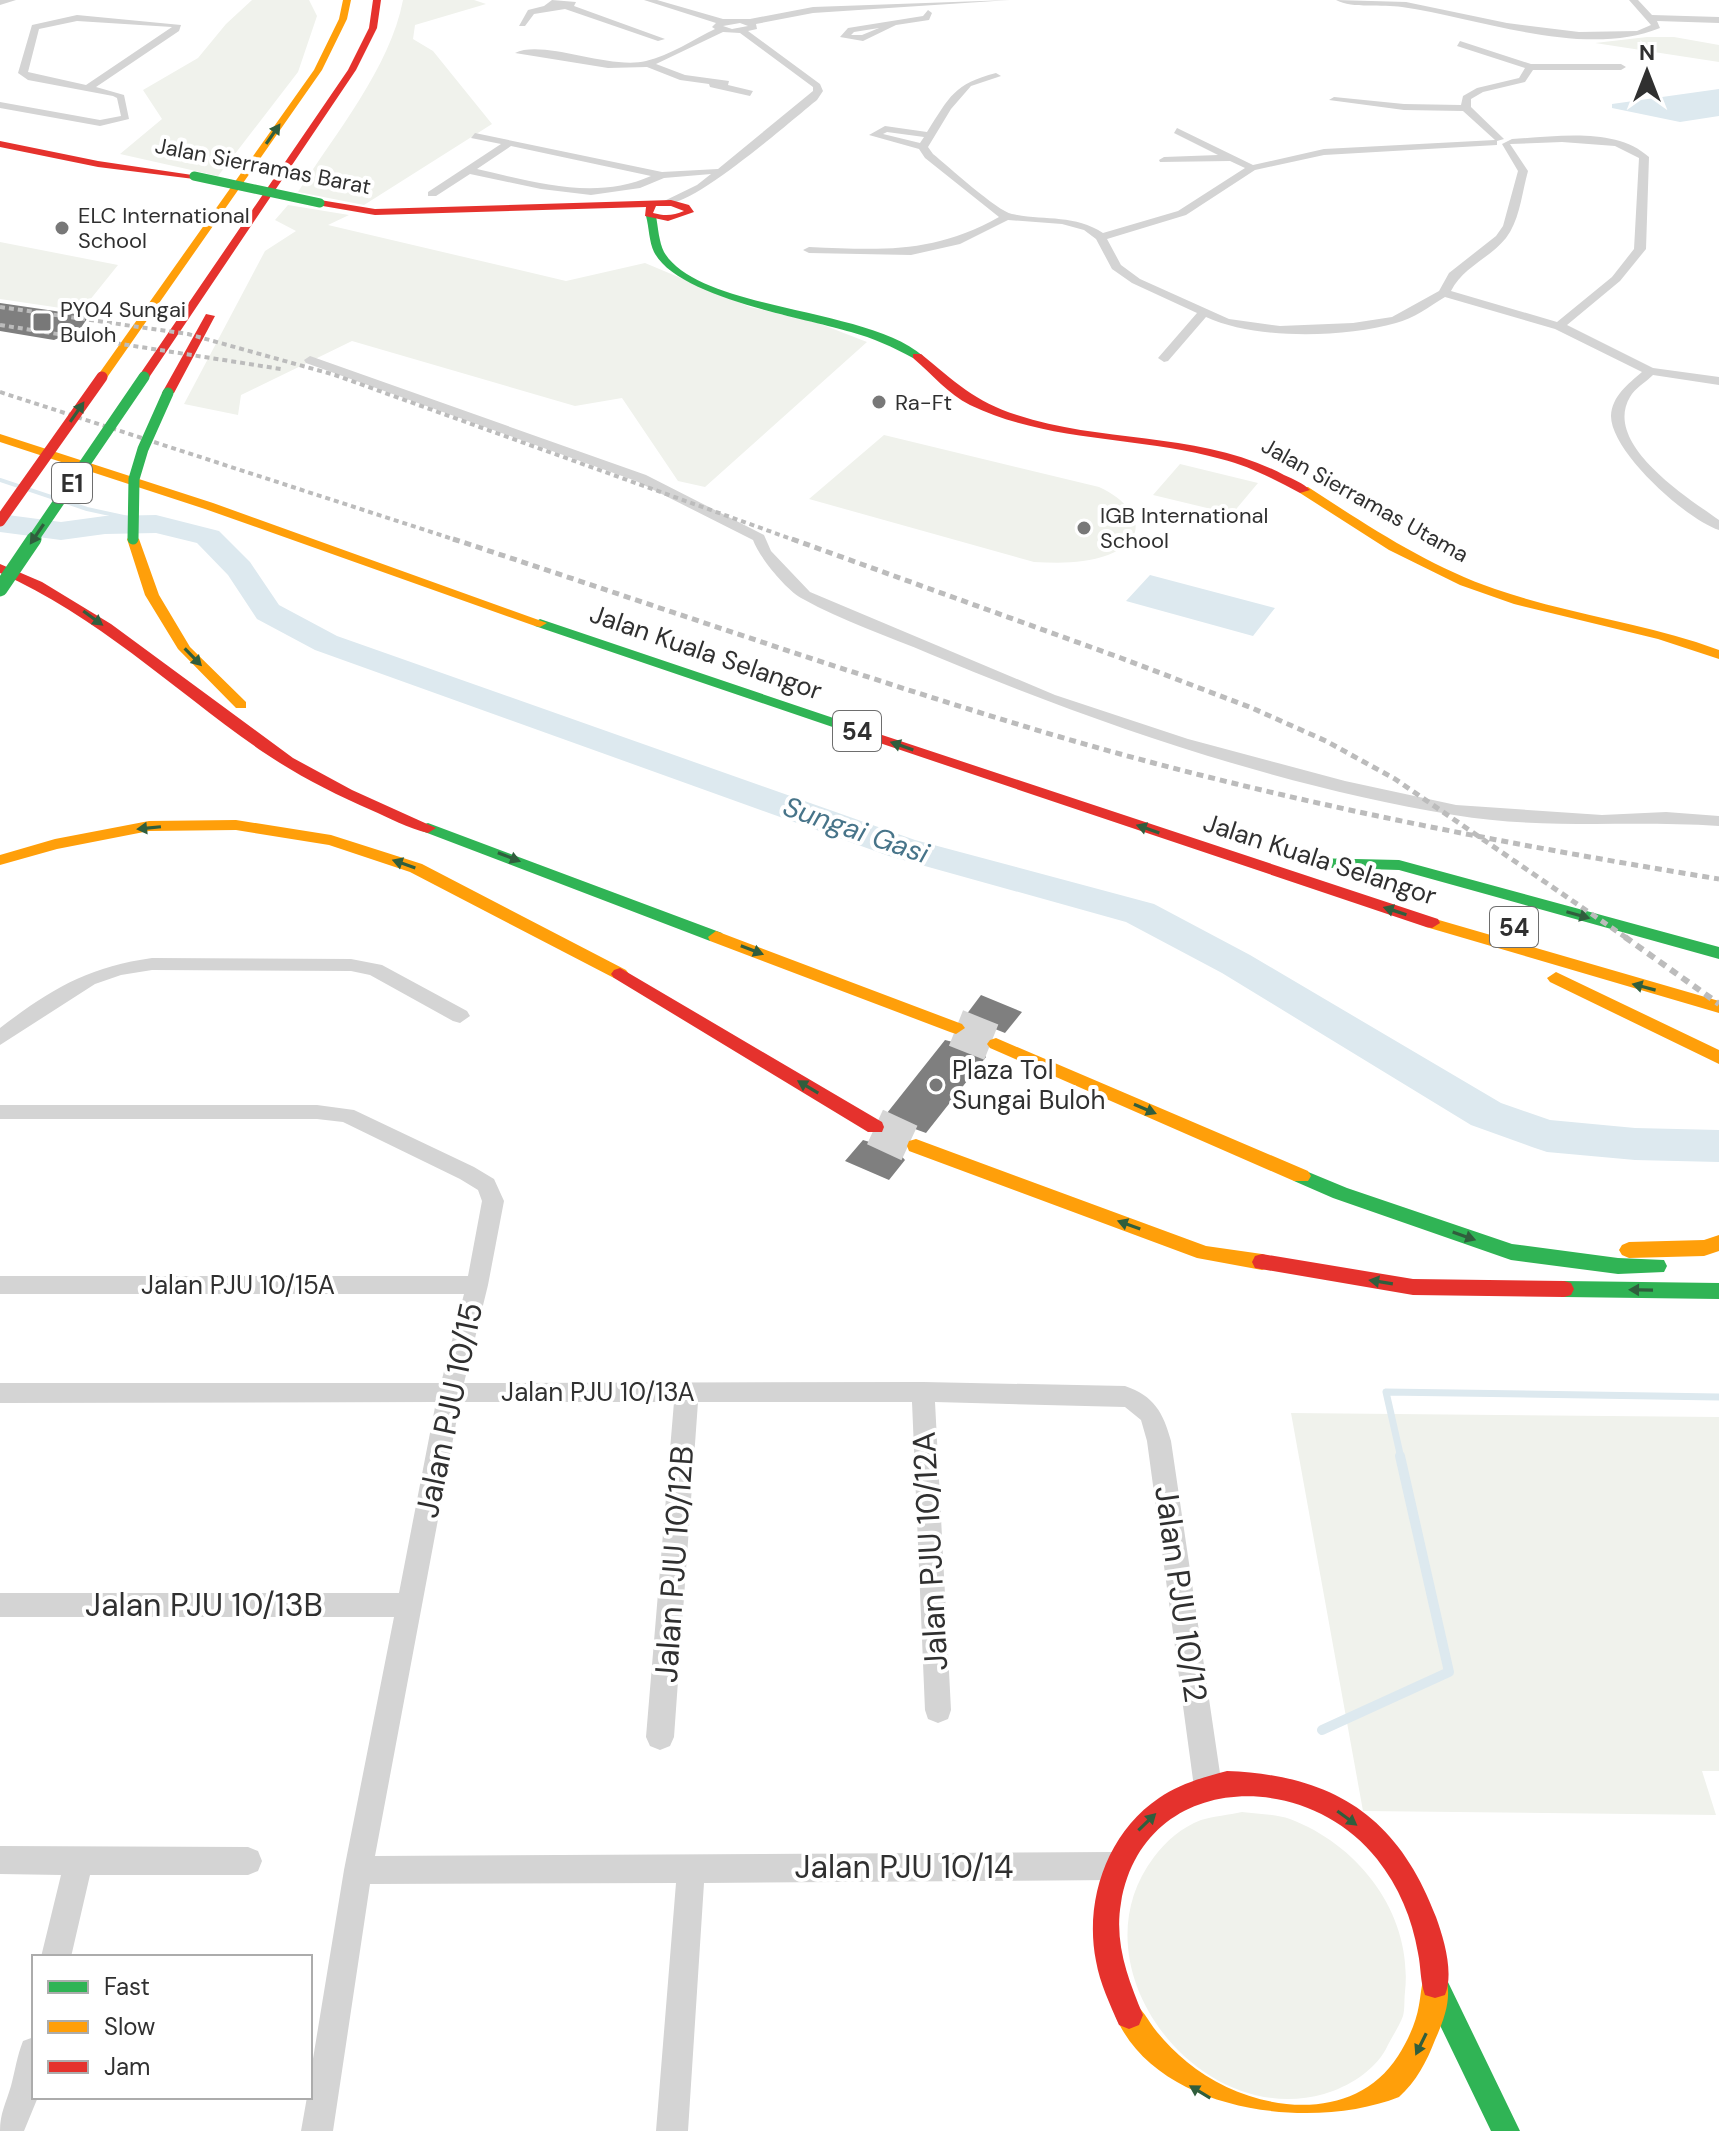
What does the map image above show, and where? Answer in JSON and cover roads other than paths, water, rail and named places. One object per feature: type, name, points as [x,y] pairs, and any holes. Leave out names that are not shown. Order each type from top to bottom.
[{"type":"main road","name":"E1","points":[[0,521],[318,70],[343,19],[347,0]]},
{"type":"main road","name":"E1","points":[[0,589],[352,70],[373,28],[377,0]]},
{"type":"main road","name":"Jalan Sierramas Barat","points":[[0,144],[98,164],[194,176],[375,212],[616,204],[664,210]]},
{"type":"main road","name":"Jalan Sierramas Utama","points":[[664,210],[658,235],[660,254],[683,277],[716,290],[889,339],[910,349],[959,393],[975,403],[1019,418],[1172,441],[1232,455],[1278,475],[1371,533],[1462,582],[1518,601],[1670,635],[1719,655]]},
{"type":"main road","points":[[218,269],[220,286],[212,311],[168,393],[143,449],[134,479],[133,539],[152,595],[185,649],[247,711],[326,767],[464,840]]},
{"type":"main road","name":"Jalan Kuala Selangor","points":[[0,426],[122,462],[442,575],[1369,881]]},
{"type":"main road","name":"Jalan Kuala Selangor","points":[[0,438],[195,501],[427,585],[1298,880],[1506,947],[1719,1007]]},
{"type":"main road","points":[[0,568],[33,581],[84,610],[271,750],[371,806],[956,1028]]},
{"type":"main road","points":[[0,578],[28,592],[89,633],[246,753],[299,788],[377,828]]},
{"type":"main road","points":[[0,860],[55,844],[149,826],[236,825],[331,840],[416,868],[623,976],[875,1127]]},
{"type":"main road","points":[[1311,863],[1399,865],[1719,953]]},
{"type":"main road","points":[[512,897],[623,976]]},
{"type":"main road","points":[[1506,947],[1578,991],[1684,1036],[1719,1058]]},
{"type":"main road","points":[[996,1044],[1340,1193],[1511,1252],[1618,1266],[1690,1267]]},
{"type":"main road","points":[[916,1146],[1204,1253],[1413,1287],[1581,1308]]},
{"type":"main road","points":[[1511,1252],[1704,1248],[1719,1243]]},
{"type":"main road","points":[[1413,1287],[1719,1291]]},
{"type":"main road","points":[[1232,2112],[1291,2124],[1347,2116],[1393,2087],[1424,2044],[1437,1990],[1431,1934],[1409,1881],[1373,1836],[1328,1803],[1277,1785],[1227,1783],[1208,1787],[1160,1809],[1135,1834],[1116,1866],[1104,1918],[1111,1976],[1136,2032],[1178,2079],[1232,2112],[1248,2131]]},
{"type":"main road","points":[[1437,1990],[1506,2131]]},
{"type":"street","points":[[0,2],[12,0]]},
{"type":"street","points":[[648,0],[722,26],[747,27],[813,10],[1006,0]]},
{"type":"street","points":[[1340,0],[1405,2],[1420,10],[1604,37],[1651,30],[1657,26],[1633,0]]},
{"type":"street","points":[[522,24],[531,12],[552,3],[572,3],[661,39]]},
{"type":"street","points":[[889,7],[892,26],[922,20],[928,13]]},
{"type":"street","points":[[2,107],[100,123],[117,122],[126,117],[121,97],[28,77],[23,73],[36,25],[70,18],[177,25],[176,29],[87,89]]},
{"type":"street","points":[[1651,18],[1719,20]]},
{"type":"street","points":[[648,64],[722,26]]},
{"type":"street","points":[[664,210],[716,175],[814,98],[818,91],[817,86],[747,27]]},
{"type":"street","points":[[1460,44],[1530,67],[1621,67]]},
{"type":"street","points":[[520,53],[545,53],[601,64],[648,64],[671,75],[750,93]]},
{"type":"street","points":[[930,135],[880,129],[874,135],[923,147],[929,156],[1006,217],[1063,221],[1088,228],[1101,237],[1122,273],[1202,314],[1237,325],[1280,330],[1353,327],[1395,320],[1444,293],[1453,275],[1500,238],[1508,226],[1523,171],[1521,163],[1466,108],[1464,102],[1472,93],[1522,80],[1530,67]]},
{"type":"street","points":[[923,147],[968,84],[996,76]]},
{"type":"street","points":[[698,81],[726,83]]},
{"type":"street","points":[[1334,100],[1404,107],[1466,108]]},
{"type":"street","points":[[0,119],[23,109]]},
{"type":"street","points":[[1177,131],[1252,168]]},
{"type":"street","points":[[475,136],[662,175],[678,175],[696,168],[716,175]]},
{"type":"street","points":[[1101,237],[1182,213],[1252,168],[1324,152],[1502,143],[1606,142],[1629,147],[1644,157],[1640,249],[1616,279],[1559,326]]},
{"type":"street","points":[[432,194],[508,144]]},
{"type":"street","points":[[1164,160],[1232,158]]},
{"type":"street","points":[[467,170],[570,192],[638,188],[662,175]]},
{"type":"street","points":[[664,210],[716,175]]},
{"type":"street","points":[[809,250],[905,253],[937,250],[977,234],[1006,217]]},
{"type":"street","points":[[1444,293],[1559,326],[1650,371],[1719,381]]},
{"type":"street","points":[[1164,358],[1202,314]]},
{"type":"street","points":[[310,360],[641,478],[759,538],[764,552],[805,595],[1049,698],[1182,742],[1343,786],[1456,810],[1602,820],[1666,817],[1719,821]]},
{"type":"street","points":[[1650,371],[1623,398],[1619,426],[1623,440],[1636,460],[1719,526]]},
{"type":"street","points":[[0,1038],[88,979],[119,969],[152,964],[351,965],[375,969],[460,1016]]},
{"type":"street","name":"Jalan PJU 10/15","points":[[0,1112],[317,1112],[347,1115],[467,1173],[486,1185],[493,1201],[477,1285],[450,1393],[358,1870],[317,2131]]},
{"type":"street","name":"Jalan PJU 10/15A","points":[[0,1285],[477,1285]]},
{"type":"street","name":"Jalan PJU 10/12B","points":[[660,1737],[687,1392]]},
{"type":"street","name":"Jalan PJU 10/13A","points":[[0,1393],[923,1392],[1101,1394],[1125,1396],[1145,1404]]},
{"type":"street","name":"Jalan PJU 10/12A","points":[[923,1392],[938,1710]]},
{"type":"street","name":"Jalan PJU 10/12","points":[[1145,1404],[1154,1419],[1159,1441],[1208,1787]]},
{"type":"street","name":"Jalan PJU 10/13B","points":[[0,1605],[409,1605]]},
{"type":"street","points":[[0,1860],[248,1861]]},
{"type":"street","points":[[56,1955],[79,1860]]},
{"type":"street","name":"Jalan PJU 10/14","points":[[358,1870],[1116,1866]]},
{"type":"street","points":[[672,2131],[691,1868]]},
{"type":"street","points":[[8,2131],[26,2088],[32,2061]]},
{"type":"waterway","points":[[0,480],[87,509],[156,524]]},
{"type":"waterway","name":"Sungai Gasi","points":[[0,523],[61,531],[105,525],[156,524],[208,537],[239,569],[268,612],[326,643],[902,848],[1140,913],[1236,964],[1486,1114],[1547,1136],[1635,1144],[1719,1146]]},
{"type":"waterway","points":[[1401,1458],[1386,1392],[1719,1397]]},
{"type":"waterway","points":[[1322,1730],[1449,1672],[1400,1456]]},
{"type":"tunnel","points":[[956,1028],[996,1044]]},
{"type":"tunnel","points":[[875,1127],[916,1146]]},
{"type":"railway","points":[[0,307],[188,334],[335,375],[797,541]]},
{"type":"railway","points":[[0,325],[281,369]]},
{"type":"railway","points":[[0,392],[459,541]]},
{"type":"railway","points":[[453,539],[1030,728],[1286,796],[1478,836]]},
{"type":"railway","points":[[792,539],[1252,708],[1326,741],[1395,779],[1478,836]]},
{"type":"railway","points":[[1478,836],[1719,879]]},
{"type":"railway","points":[[1478,836],[1628,939]]},
{"type":"railway","points":[[1625,937],[1719,1004]]},
{"type":"place","name":"ELC International School","points":[[62,228]]},
{"type":"place","name":"PY04 Sungai Buloh","points":[[42,322]]},
{"type":"place","name":"Ra-Ft","points":[[879,402]]},
{"type":"place","name":"IGB International School","points":[[1084,528]]},
{"type":"place","name":"Plaza Tol Sungai Buloh","points":[[936,1085]]}]
